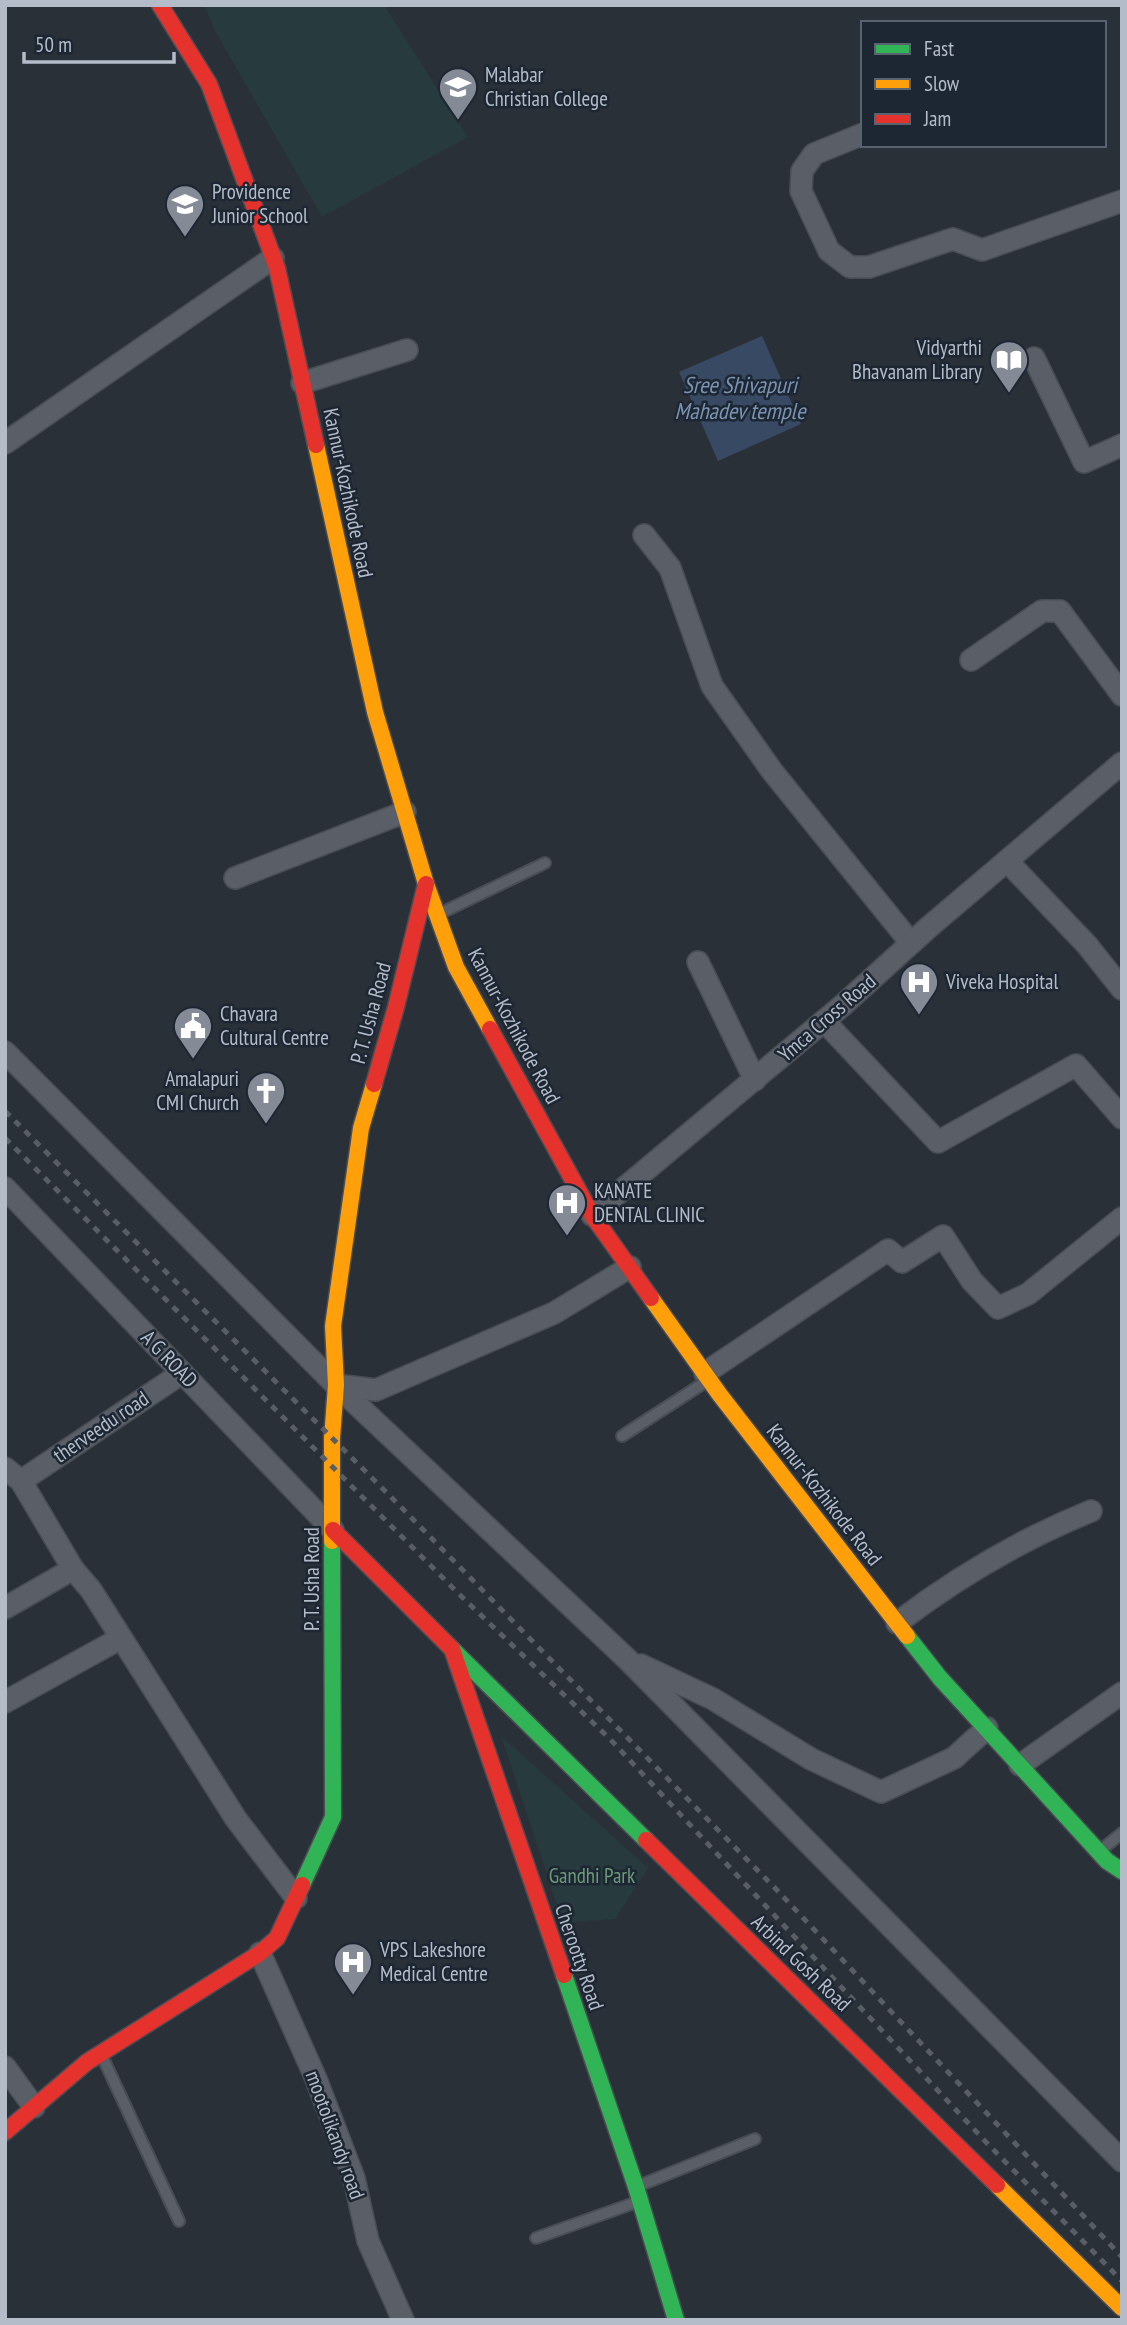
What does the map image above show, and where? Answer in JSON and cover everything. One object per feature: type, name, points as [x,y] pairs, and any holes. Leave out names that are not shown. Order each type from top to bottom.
[{"type":"street","name":"Kannur-Kozhikode Road","points":[[160,5],[209,84],[273,258],[375,712],[426,884],[456,967],[592,1215],[707,1376],[940,1678],[1099,1852],[1122,1871]]},
{"type":"street","points":[[861,135],[814,154],[802,172],[801,191],[829,251],[850,267],[869,267],[953,239],[982,250],[1122,201]]},
{"type":"street","points":[[5,443],[273,258]]},
{"type":"street","points":[[302,383],[407,349]]},
{"type":"street","points":[[1034,358],[1084,462],[1122,445]]},
{"type":"street","points":[[644,535],[670,568],[712,686],[772,771],[911,943]]},
{"type":"street","points":[[971,660],[1042,611],[1060,611],[1122,695]]},
{"type":"street","name":"Ymca Cross Road","points":[[592,1215],[755,1080],[1122,763]]},
{"type":"street","points":[[235,878],[405,812]]},
{"type":"street","points":[[1007,861],[1087,945],[1122,989]]},
{"type":"street","name":"P. T. Usha Road","points":[[5,2132],[101,2053],[260,1953],[277,1938],[333,1817],[332,1438],[336,1385],[333,1326],[361,1128],[396,1007],[426,884]]},
{"type":"street","points":[[698,962],[755,1080]]},
{"type":"street","points":[[824,1021],[938,1142],[1076,1065],[1122,1118]]},
{"type":"street","points":[[5,1052],[336,1385],[626,1658],[1122,2161]]},
{"type":"street","name":"A G ROAD","points":[[5,1188],[333,1530]]},
{"type":"street","points":[[707,1376],[888,1250],[902,1262],[943,1236],[972,1282],[998,1308],[1028,1294],[1122,1218]]},
{"type":"street","points":[[336,1385],[376,1390],[554,1313],[629,1268]]},
{"type":"street","name":"therveedu road","points":[[13,1475],[182,1373]]},
{"type":"street","points":[[13,1475],[73,1569],[91,1590],[236,1819],[296,1898]]},
{"type":"street","points":[[897,1623],[957,1581],[1050,1528],[1091,1511]]},
{"type":"street","name":"Cherootty Road","points":[[333,1530],[452,1649],[638,2194],[676,2320]]},
{"type":"street","points":[[5,1608],[73,1569]]},
{"type":"street","points":[[5,1702],[121,1638]]},
{"type":"street","name":"Arbind Gosh Road","points":[[452,1649],[1122,2308]]},
{"type":"street","points":[[626,1658],[713,1699],[811,1759],[881,1792],[954,1758],[987,1728]]},
{"type":"street","points":[[1020,1765],[1122,1693]]},
{"type":"street","name":"mootolikandy road","points":[[260,1953],[316,2079],[354,2178],[368,2241],[403,2320]]},
{"type":"street","points":[[5,2067],[34,2107]]},
{"type":"lane","points":[[439,915],[545,863]]},
{"type":"lane","points":[[622,1436],[707,1376]]},
{"type":"lane","points":[[1099,1852],[1122,1833]]},
{"type":"lane","points":[[101,2053],[179,2221]]},
{"type":"lane","points":[[536,2238],[755,2139]]},
{"type":"green space","points":[[204,5],[384,5],[468,137],[322,217],[215,31]]},
{"type":"green space","name":"Gandhi Park","points":[[501,1736],[648,1868],[615,1919],[563,1923]]},
{"type":"water","name":"Sree Shivapuri Mahadev temple","points":[[762,336],[801,424],[718,461],[679,372]]},
{"type":"railway","points":[[5,1111],[390,1496],[775,1888],[1122,2257]]},
{"type":"railway","points":[[5,1138],[460,1595],[610,1739],[984,2140],[1122,2281]]},
{"type":"traffic: fast","points":[[302,1885],[333,1817],[332,1541]]},
{"type":"traffic: fast","points":[[907,1636],[940,1678],[1107,1861],[1122,1871]]},
{"type":"traffic: fast","points":[[452,1649],[646,1840]]},
{"type":"traffic: fast","points":[[564,1975],[636,2187],[676,2320]]},
{"type":"traffic: slow","points":[[316,445],[375,712],[426,884],[456,967],[490,1029]]},
{"type":"traffic: slow","points":[[332,1541],[332,1438],[336,1385],[333,1326],[361,1128],[374,1084]]},
{"type":"traffic: slow","points":[[651,1298],[720,1395],[907,1636]]},
{"type":"traffic: slow","points":[[997,2185],[1122,2308]]},
{"type":"traffic: jam","points":[[160,5],[209,84],[277,268],[316,445]]},
{"type":"traffic: jam","points":[[374,1084],[426,884]]},
{"type":"traffic: jam","points":[[490,1029],[592,1215],[651,1298]]},
{"type":"traffic: jam","points":[[333,1530],[452,1649],[564,1975]]},
{"type":"traffic: jam","points":[[646,1840],[997,2185]]},
{"type":"traffic: jam","points":[[5,2132],[87,2062],[260,1953],[277,1938],[302,1885]]},
{"type":"place","name":"Malabar Christian College","points":[[458,121]]},
{"type":"place","name":"Providence Junior School","points":[[185,238]]},
{"type":"place","name":"Vidyarthi Bhavanam Library","points":[[1009,394]]},
{"type":"place","name":"Viveka Hospital","points":[[919,1016]]},
{"type":"place","name":"Chavara Cultural Centre","points":[[193,1060]]},
{"type":"place","name":"Amalapuri CMI Church","points":[[266,1125]]},
{"type":"place","name":"KANATE DENTAL CLINIC","points":[[567,1237]]},
{"type":"place","name":"VPS Lakeshore Medical Centre","points":[[353,1996]]}]
